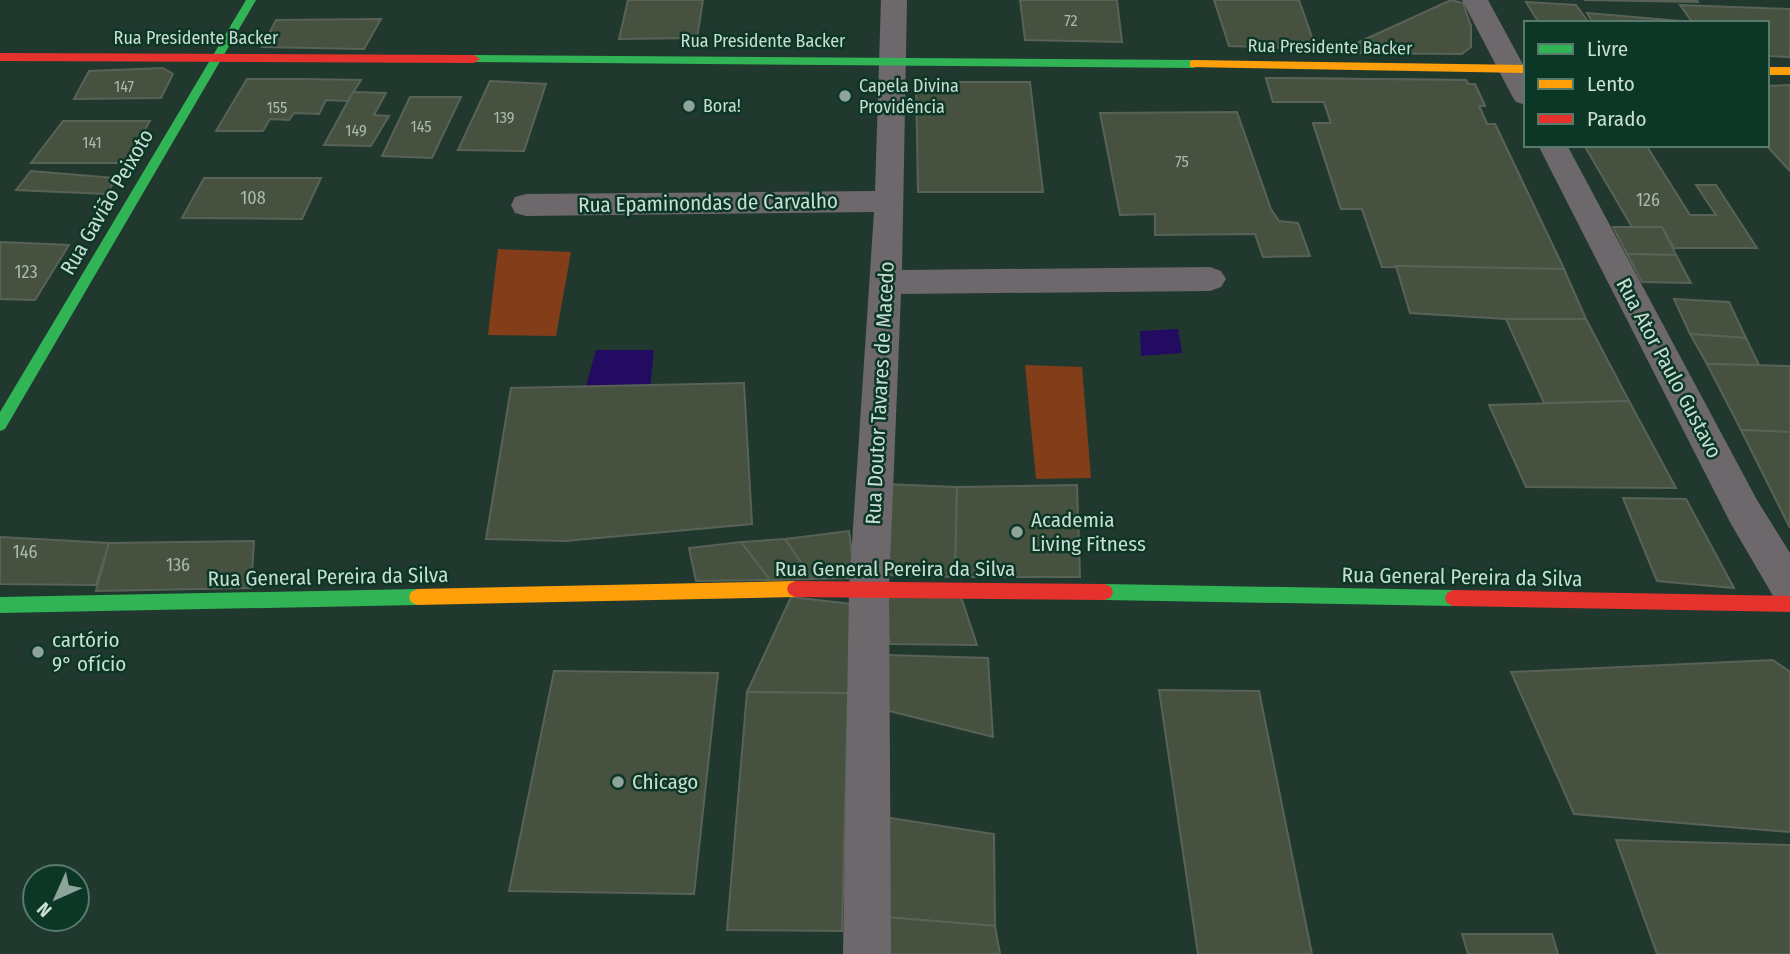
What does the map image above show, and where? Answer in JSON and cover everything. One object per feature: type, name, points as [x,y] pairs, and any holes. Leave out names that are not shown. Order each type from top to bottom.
[{"type":"street","name":"Rua Gavião Peixoto","points":[[0,425],[251,0]]},
{"type":"street","name":"Rua Doutor Tavares de Macedo","points":[[867,954],[869,588],[890,201],[894,0]]},
{"type":"street","points":[[1475,0],[1519,69],[1524,88]]},
{"type":"street","name":"Rua Presidente Backer","points":[[0,57],[894,60],[1519,69]]},
{"type":"street","points":[[1769,71],[1790,71]]},
{"type":"street","name":"Rua Ator Paulo Gustavo","points":[[1553,147],[1744,512],[1790,588]]},
{"type":"street","name":"Rua Epaminondas de Carvalho","points":[[526,205],[890,201]]},
{"type":"street","points":[[885,282],[1210,279]]},
{"type":"street","name":"Rua General Pereira da Silva","points":[[0,605],[869,588],[1790,604]]},
{"type":"shaded area","points":[[498,249],[571,252],[556,336],[488,335]]},
{"type":"shaded area","points":[[1178,329],[1182,353],[1141,356],[1140,331]]},
{"type":"shaded area","points":[[596,350],[654,350],[650,389],[584,393]]},
{"type":"shaded area","points":[[1025,365],[1082,367],[1091,478],[1036,479]]},
{"type":"building","points":[[628,0],[703,0],[697,38],[619,39]]},
{"type":"building","points":[[1020,0],[1117,0],[1122,42],[1025,40]]},
{"type":"building","points":[[1214,0],[1299,0],[1316,49],[1229,46]]},
{"type":"building","points":[[1451,0],[1463,3],[1471,26],[1471,47],[1462,54],[1335,53]]},
{"type":"building","points":[[1584,0],[1697,0],[1698,2]]},
{"type":"building","points":[[1526,2],[1576,5],[1588,21],[1538,21]]},
{"type":"building","points":[[1680,5],[1790,9],[1790,57],[1769,56],[1769,21],[1692,21]]},
{"type":"building","points":[[1587,13],[1680,21],[1592,21]]},
{"type":"building","points":[[381,19],[364,49],[262,47],[276,20]]},
{"type":"building","points":[[163,68],[173,74],[161,98],[74,99],[89,71]]},
{"type":"building","points":[[1266,78],[1466,80],[1468,84],[1475,84],[1485,106],[1479,106],[1487,124],[1495,124],[1564,269],[1382,267],[1362,209],[1341,209],[1313,123],[1331,123],[1324,102],[1273,102]],"holes":[[[1379,129],[1426,129],[1435,147],[1387,147]],[[1402,172],[1451,172],[1464,199],[1414,199]],[[1424,218],[1469,218],[1479,239],[1433,239]]]},
{"type":"building","points":[[1266,78],[1466,80],[1468,84],[1475,84],[1485,106],[1479,106],[1487,124],[1495,124],[1564,269],[1382,267],[1362,209],[1341,209],[1313,123],[1331,123],[1324,102],[1273,102]]},
{"type":"building","points":[[247,79],[361,80],[348,101],[326,100],[319,114],[294,113],[289,120],[270,119],[263,131],[216,131]]},
{"type":"building","points":[[490,81],[546,84],[524,151],[458,150]]},
{"type":"building","points":[[916,82],[1030,82],[1043,192],[918,192]]},
{"type":"building","points":[[1790,85],[1790,171],[1768,147],[1769,86]]},
{"type":"building","points":[[353,92],[386,93],[374,115],[389,116],[371,146],[324,145]]},
{"type":"building","points":[[410,97],[461,97],[432,158],[382,156]]},
{"type":"building","points":[[1237,112],[1271,209],[1279,221],[1298,223],[1310,256],[1263,257],[1255,234],[1155,235],[1155,214],[1120,215],[1100,113]]},
{"type":"building","points":[[63,121],[150,121],[125,163],[31,163]]},
{"type":"building","points":[[1585,147],[1647,147],[1690,215],[1716,215],[1696,185],[1716,185],[1757,248],[1674,248],[1662,227],[1632,227]]},
{"type":"building","points":[[31,171],[116,178],[107,194],[16,190]]},
{"type":"building","points":[[204,178],[321,178],[302,219],[182,218]]},
{"type":"building","points":[[1613,227],[1662,227],[1676,255],[1627,254]]},
{"type":"building","points":[[0,242],[69,245],[35,300],[0,299]]},
{"type":"building","points":[[1627,254],[1676,255],[1691,283],[1642,282]]},
{"type":"building","points":[[1396,266],[1564,269],[1586,319],[1506,319],[1410,313]]},
{"type":"building","points":[[1674,299],[1729,302],[1746,338],[1690,334]]},
{"type":"building","points":[[1506,319],[1586,319],[1629,401],[1544,403]]},
{"type":"building","points":[[1690,334],[1746,338],[1759,365],[1707,364]]},
{"type":"building","points":[[1707,364],[1790,366],[1790,432],[1741,430]]},
{"type":"building","points":[[744,383],[752,524],[565,541],[486,539],[511,388]]},
{"type":"building","points":[[1629,401],[1676,488],[1526,487],[1489,405]]},
{"type":"building","points":[[1741,430],[1790,432],[1790,528]]},
{"type":"building","points":[[883,484],[957,487],[955,577],[882,575]]},
{"type":"building","name":"Academia Living Fitness","points":[[1077,485],[1080,577],[955,577],[957,487]]},
{"type":"building","points":[[1623,498],[1686,499],[1734,588],[1657,581]]},
{"type":"building","points":[[849,531],[855,578],[812,579],[785,539]]},
{"type":"building","points":[[0,537],[109,543],[96,585],[0,584]]},
{"type":"building","points":[[785,539],[812,579],[770,580],[741,542]]},
{"type":"building","points":[[254,541],[251,588],[96,591],[109,543]]},
{"type":"building","points":[[741,542],[770,580],[696,581],[689,548]]},
{"type":"building","points":[[879,595],[961,597],[977,645],[890,644]]},
{"type":"building","points":[[791,597],[860,605],[848,693],[747,692]]},
{"type":"building","points":[[887,655],[988,658],[993,737],[885,710]]},
{"type":"building","points":[[1773,660],[1790,672],[1790,832],[1574,814],[1511,672]]},
{"type":"building","name":"Chicago","points":[[554,671],[718,673],[694,894],[509,891]]},
{"type":"building","points":[[1159,690],[1259,691],[1312,954],[1198,954]]},
{"type":"building","points":[[747,692],[848,693],[842,931],[727,930]]},
{"type":"building","points":[[884,817],[994,834],[995,926],[885,917]]},
{"type":"building","points":[[1616,840],[1790,845],[1790,954],[1657,954]]},
{"type":"building","points":[[885,917],[995,926],[1000,954],[886,954]]},
{"type":"building","points":[[1462,934],[1552,934],[1558,954],[1468,954]]},
{"type":"traffic: fast","points":[[0,425],[251,0]]},
{"type":"traffic: fast","points":[[474,59],[1194,64]]},
{"type":"traffic: fast","points":[[1105,592],[1453,598]]},
{"type":"traffic: fast","points":[[0,605],[417,597]]},
{"type":"traffic: slow","points":[[1194,64],[1524,69]]},
{"type":"traffic: slow","points":[[1769,71],[1790,71]]},
{"type":"traffic: slow","points":[[417,597],[795,589]]},
{"type":"traffic: jam","points":[[0,57],[474,59]]},
{"type":"traffic: jam","points":[[795,589],[1105,592]]},
{"type":"traffic: jam","points":[[1453,598],[1790,604]]},
{"type":"place","name":"Capela Divina Providência","points":[[845,96]]},
{"type":"place","name":"Bora!","points":[[689,106]]},
{"type":"place","name":"Academia Living Fitness","points":[[1017,532]]},
{"type":"place","name":"cartório 9° ofício","points":[[38,652]]},
{"type":"place","name":"Chicago","points":[[618,782]]}]
